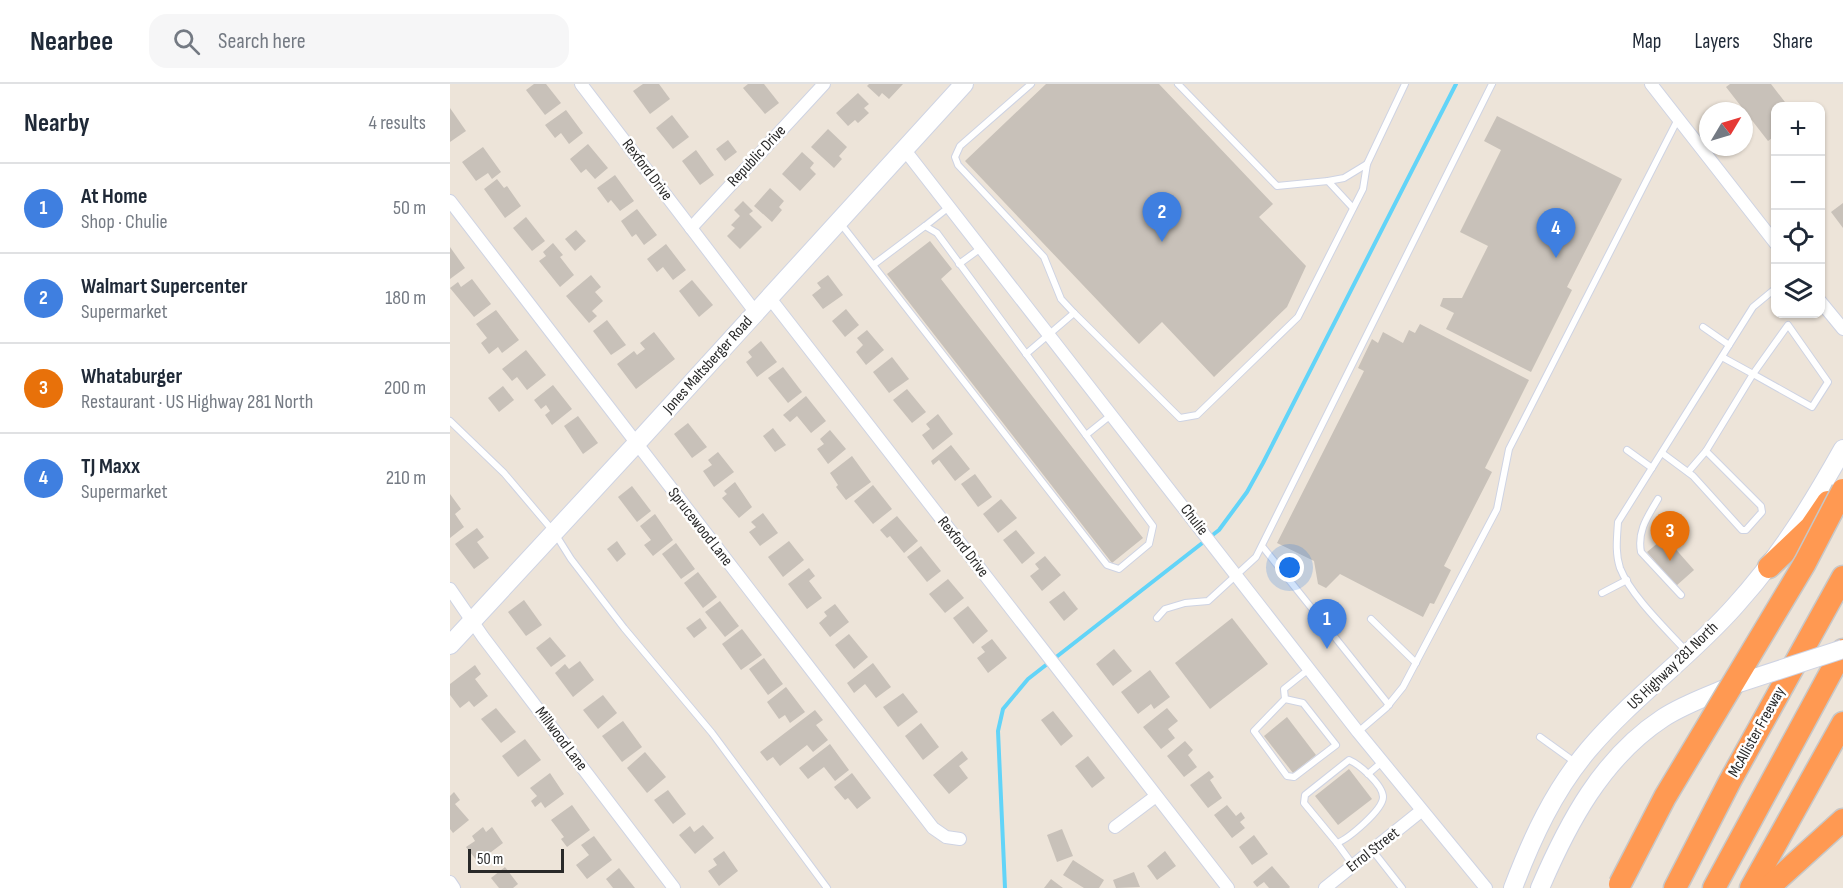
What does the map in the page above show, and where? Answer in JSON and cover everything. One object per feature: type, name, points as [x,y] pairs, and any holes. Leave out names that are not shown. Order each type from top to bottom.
[{"type":"highway","points":[[1769,567],[1811,527],[1843,482]]},
{"type":"highway","points":[[1620,886],[1665,797],[1805,563],[1843,490]]},
{"type":"highway","name":"McAllister Freeway","points":[[1675,888],[1730,781],[1843,578]]},
{"type":"highway","points":[[1714,888],[1843,650]]},
{"type":"highway","points":[[1751,888],[1843,723]]},
{"type":"highway","points":[[1768,888],[1843,820]]},
{"type":"main road","name":"Jones Maltsberger Road","points":[[450,645],[964,84]]},
{"type":"main road","name":"US Highway 281 North","points":[[1513,888],[1528,849],[1549,807],[1578,764],[1613,723],[1733,608],[1769,567],[1801,523],[1843,449]]},
{"type":"main road","points":[[1540,888],[1559,845],[1591,791],[1607,766],[1627,745],[1663,717],[1739,683],[1843,650]]},
{"type":"street","name":"Rexford Drive","points":[[581,84],[756,313]]},
{"type":"street","points":[[806,84],[814,94]]},
{"type":"street","name":"Republic Drive","points":[[691,228],[824,84]]},
{"type":"street","points":[[1651,84],[1771,238]]},
{"type":"street","name":"Chulie","points":[[904,149],[1358,732],[1486,888]]},
{"type":"street","name":"Sprucewood Lane","points":[[450,201],[933,828],[946,837],[960,839]]},
{"type":"street","name":"Rexford Drive","points":[[769,297],[1227,888]]},
{"type":"street","points":[[1825,306],[1843,329]]},
{"type":"street","name":"Millwood Lane","points":[[450,589],[674,888]]},
{"type":"street","points":[[1115,827],[1156,796]]},
{"type":"street","name":"Errol Street","points":[[1324,888],[1421,811]]},
{"type":"street","points":[[450,882],[454,888]]},
{"type":"lane","points":[[1031,84],[960,146],[955,157],[958,165],[1044,256],[1061,299],[1180,418],[1197,415],[1298,317],[1363,189],[1367,164],[1405,84]]},
{"type":"lane","points":[[1178,84],[1276,186],[1344,178],[1367,164]]},
{"type":"lane","points":[[1157,618],[1165,609],[1185,603],[1208,601],[1256,557],[1492,84]]},
{"type":"lane","points":[[1358,732],[1389,705],[1403,687],[1497,509],[1509,449],[1678,119]]},
{"type":"lane","points":[[1328,181],[1353,208]]},
{"type":"lane","points":[[873,265],[950,207]]},
{"type":"lane","points":[[839,221],[1107,565],[1119,569],[1149,544],[1153,526],[937,233],[925,226]]},
{"type":"lane","points":[[959,264],[981,247]]},
{"type":"lane","points":[[1687,653],[1632,590],[1620,568],[1616,549],[1618,522],[1753,307],[1771,292]]},
{"type":"lane","points":[[1026,354],[1074,313]]},
{"type":"lane","points":[[1688,472],[1706,451],[1753,374],[1788,325],[1828,382],[1812,407],[1753,374],[1722,357]]},
{"type":"lane","points":[[1703,327],[1729,345]]},
{"type":"lane","points":[[1086,435],[1112,415]]},
{"type":"lane","points":[[450,421],[504,473],[554,532],[571,559],[624,628],[712,733],[827,888]]},
{"type":"lane","points":[[1627,450],[1653,468]]},
{"type":"lane","points":[[1662,453],[1688,472],[1742,530],[1746,530],[1762,512],[1761,506],[1706,451]]},
{"type":"lane","points":[[1658,499],[1644,522],[1640,548],[1641,552],[1681,595]]},
{"type":"lane","points":[[1262,546],[1389,705]]},
{"type":"lane","points":[[1602,593],[1627,580]]},
{"type":"lane","points":[[1371,619],[1416,663]]},
{"type":"lane","points":[[1285,699],[1303,703],[1336,745],[1294,777],[1287,776],[1254,731],[1285,699],[1284,688],[1309,669]]},
{"type":"lane","points":[[1540,737],[1578,764]]},
{"type":"lane","points":[[1337,843],[1346,840],[1379,808],[1383,798],[1382,791],[1360,764],[1349,760],[1305,795],[1304,803],[1353,865]]},
{"type":"lane","points":[[1368,774],[1382,762]]},
{"type":"lane","points":[[1372,850],[1402,888]]},
{"type":"building","points":[[534,84],[546,84],[561,103],[545,115],[526,90]]},
{"type":"building","points":[[643,84],[659,84],[670,99],[650,114],[633,91]]},
{"type":"building","points":[[748,84],[764,84],[779,103],[765,114],[743,88]]},
{"type":"building","points":[[869,84],[903,84],[889,99],[882,93],[879,97],[867,86]]},
{"type":"building","points":[[1046,84],[1159,84],[1273,204],[1259,217],[1306,266],[1287,307],[1214,377],[1162,322],[1139,344],[965,161]]},
{"type":"building","points":[[1730,84],[1771,84],[1785,102],[1771,102],[1771,139],[1768,141],[1753,122],[1753,102],[1738,102],[1726,87]]},
{"type":"building","points":[[858,93],[869,104],[864,108],[869,113],[858,123],[855,120],[848,126],[836,113]]},
{"type":"building","points":[[450,108],[466,131],[450,142]]},
{"type":"building","points":[[566,110],[583,133],[569,144],[561,133],[555,138],[545,125]]},
{"type":"building","points":[[672,115],[689,137],[673,149],[656,128]]},
{"type":"building","points":[[1497,116],[1622,179],[1567,287],[1572,290],[1531,372],[1446,329],[1454,313],[1440,306],[1443,298],[1462,298],[1488,246],[1460,232],[1501,150],[1484,141]]},
{"type":"building","points":[[828,129],[847,147],[839,156],[842,159],[834,168],[811,147]]},
{"type":"building","points":[[728,140],[737,152],[725,161],[716,149]]},
{"type":"building","points":[[588,144],[608,168],[595,179],[586,169],[581,173],[570,159]]},
{"type":"building","points":[[483,147],[501,172],[492,179],[488,173],[476,181],[462,162]]},
{"type":"building","points":[[696,150],[714,175],[700,185],[682,161]]},
{"type":"building","points":[[802,152],[814,163],[810,168],[816,174],[800,191],[782,174]]},
{"type":"building","points":[[615,175],[634,201],[620,211],[611,200],[608,203],[597,188]]},
{"type":"building","points":[[497,179],[504,188],[507,186],[521,206],[505,218],[484,189]]},
{"type":"building","points":[[770,188],[784,201],[779,207],[782,210],[772,222],[754,206]]},
{"type":"building","points":[[743,201],[753,211],[749,214],[762,227],[740,249],[727,236],[735,228],[731,225],[740,216],[734,210]]},
{"type":"building","points":[[1843,203],[1843,228],[1831,212]]},
{"type":"building","points":[[637,209],[657,235],[644,245],[636,234],[632,237],[621,221]]},
{"type":"building","points":[[526,217],[545,241],[532,251],[513,228]]},
{"type":"building","points":[[576,230],[586,241],[575,251],[565,239]]},
{"type":"building","points":[[930,241],[952,269],[941,279],[1143,538],[1112,563],[887,274]]},
{"type":"building","points":[[553,243],[563,255],[560,257],[574,275],[560,287],[539,261],[546,256],[543,252]]},
{"type":"building","points":[[666,244],[686,270],[673,280],[663,267],[657,272],[647,259]]},
{"type":"building","points":[[450,247],[465,268],[450,279]]},
{"type":"building","points":[[591,275],[601,287],[595,292],[603,301],[592,311],[597,316],[589,323],[566,296]]},
{"type":"building","points":[[828,275],[843,295],[823,309],[812,295],[821,288],[817,283]]},
{"type":"building","points":[[472,279],[491,304],[474,317],[450,288],[458,282],[461,287]]},
{"type":"building","points":[[692,280],[713,305],[699,317],[679,291]]},
{"type":"building","points":[[846,309],[859,325],[845,337],[832,321]]},
{"type":"building","points":[[496,310],[519,340],[502,353],[498,347],[489,354],[481,343],[487,338],[476,324]]},
{"type":"building","points":[[607,320],[626,345],[611,355],[593,331]]},
{"type":"building","points":[[1420,324],[1529,380],[1485,468],[1492,472],[1444,566],[1451,570],[1434,604],[1430,603],[1423,617],[1340,574],[1326,588],[1318,584],[1314,561],[1277,543],[1364,371],[1358,368],[1372,339],[1378,343],[1383,332],[1403,343],[1409,330],[1415,333]]},
{"type":"building","points":[[867,330],[884,350],[866,365],[856,352],[863,345],[857,338]]},
{"type":"building","points":[[654,332],[675,359],[636,389],[617,364],[634,351],[637,355],[645,349],[640,343]]},
{"type":"building","points":[[761,341],[777,362],[757,377],[746,362],[752,357],[748,352]]},
{"type":"building","points":[[526,350],[546,375],[527,390],[517,377],[512,381],[502,369]]},
{"type":"building","points":[[892,357],[909,379],[889,393],[873,372]]},
{"type":"building","points":[[783,367],[802,392],[788,403],[768,378]]},
{"type":"building","points":[[553,385],[572,409],[552,425],[545,415],[550,411],[546,405],[541,409],[534,400]]},
{"type":"building","points":[[503,386],[514,400],[499,412],[488,398]]},
{"type":"building","points":[[907,389],[926,412],[912,423],[893,400]]},
{"type":"building","points":[[806,396],[826,421],[811,433],[797,416],[790,422],[783,415]]},
{"type":"building","points":[[938,414],[953,434],[933,450],[922,435],[930,429],[926,424]]},
{"type":"building","points":[[578,416],[598,443],[583,454],[564,426]]},
{"type":"building","points":[[688,423],[707,447],[692,458],[674,434]]},
{"type":"building","points":[[773,428],[786,445],[775,452],[763,436]]},
{"type":"building","points":[[830,430],[846,449],[828,464],[817,449],[824,444],[820,439]]},
{"type":"building","points":[[951,445],[970,469],[955,481],[939,460],[933,465],[931,461]]},
{"type":"building","points":[[718,452],[734,472],[714,487],[703,471],[712,465],[708,460]]},
{"type":"building","points":[[852,456],[871,482],[846,500],[836,487],[838,485],[830,473]]},
{"type":"building","points":[[975,474],[992,497],[978,507],[961,484]]},
{"type":"building","points":[[735,482],[752,507],[739,518],[722,498],[727,494],[724,491]]},
{"type":"building","points":[[873,485],[892,509],[873,524],[854,501]]},
{"type":"building","points":[[632,486],[651,511],[637,522],[618,497]]},
{"type":"building","points":[[450,494],[461,509],[455,514],[464,527],[450,538]]},
{"type":"building","points":[[1001,499],[1017,518],[998,533],[983,514]]},
{"type":"building","points":[[763,513],[778,533],[760,546],[749,532],[756,527],[751,522]]},
{"type":"building","points":[[655,514],[673,540],[653,556],[644,545],[651,540],[640,526]]},
{"type":"building","points":[[897,516],[918,541],[904,553],[890,536],[887,538],[880,530]]},
{"type":"building","points":[[477,528],[484,537],[477,542],[489,558],[474,569],[455,544]]},
{"type":"building","points":[[1016,530],[1035,553],[1022,564],[1003,540]]},
{"type":"building","points":[[1665,537],[1694,570],[1676,586],[1647,552]]},
{"type":"building","points":[[617,541],[626,554],[617,562],[607,549]]},
{"type":"building","points":[[789,541],[804,560],[783,577],[768,557]]},
{"type":"building","points":[[676,543],[695,569],[681,579],[662,554]]},
{"type":"building","points":[[921,546],[941,571],[927,582],[907,557]]},
{"type":"building","points":[[1045,556],[1061,575],[1042,591],[1030,576],[1039,569],[1035,564]]},
{"type":"building","points":[[809,568],[815,576],[809,581],[822,598],[807,609],[788,584]]},
{"type":"building","points":[[698,572],[717,597],[703,608],[684,583]]},
{"type":"building","points":[[948,579],[964,598],[945,613],[929,594]]},
{"type":"building","points":[[1064,591],[1078,609],[1064,621],[1049,602]]},
{"type":"building","points":[[524,600],[542,625],[526,636],[508,612]]},
{"type":"building","points":[[720,601],[739,626],[725,637],[705,612]]},
{"type":"building","points":[[835,604],[849,622],[830,637],[819,623],[827,616],[824,612]]},
{"type":"building","points":[[968,606],[988,631],[973,644],[953,618]]},
{"type":"building","points":[[700,618],[707,628],[694,638],[686,628]]},
{"type":"building","points":[[1232,618],[1268,664],[1210,709],[1175,663]]},
{"type":"building","points":[[742,629],[762,655],[741,670],[722,644]]},
{"type":"building","points":[[849,634],[868,657],[854,669],[835,645]]},
{"type":"building","points":[[550,637],[566,656],[551,667],[536,648]]},
{"type":"building","points":[[992,639],[1007,658],[988,673],[977,658],[985,652],[981,647]]},
{"type":"building","points":[[1114,649],[1132,671],[1113,686],[1096,664]]},
{"type":"building","points":[[764,658],[783,684],[768,695],[749,669]]},
{"type":"building","points":[[580,661],[594,680],[573,697],[555,673],[565,664],[569,669]]},
{"type":"building","points":[[873,663],[891,687],[876,698],[865,684],[854,693],[847,683]]},
{"type":"building","points":[[475,665],[481,674],[475,679],[488,696],[474,707],[469,701],[460,708],[450,695],[450,684]]},
{"type":"building","points":[[1150,670],[1170,697],[1154,709],[1151,704],[1138,714],[1121,692]]},
{"type":"building","points":[[786,687],[805,712],[790,723],[785,715],[779,719],[767,702]]},
{"type":"building","points":[[903,693],[918,712],[898,727],[883,707]]},
{"type":"building","points":[[603,695],[617,713],[598,729],[583,710]]},
{"type":"building","points":[[496,708],[516,732],[501,743],[481,719]]},
{"type":"building","points":[[1167,708],[1178,721],[1168,729],[1175,738],[1161,749],[1143,727]]},
{"type":"building","points":[[815,710],[823,720],[816,725],[828,740],[813,752],[807,745],[780,766],[773,757],[767,761],[760,752]]},
{"type":"building","points":[[1053,711],[1073,736],[1061,746],[1041,720]]},
{"type":"building","points":[[1287,717],[1316,755],[1293,773],[1264,736]]},
{"type":"building","points":[[623,721],[642,747],[622,762],[602,736]]},
{"type":"building","points":[[921,723],[939,747],[923,760],[905,736]]},
{"type":"building","points":[[525,739],[541,760],[518,777],[502,756]]},
{"type":"building","points":[[1185,741],[1193,750],[1188,755],[1197,767],[1184,777],[1167,756]]},
{"type":"building","points":[[830,744],[849,770],[835,781],[824,767],[808,779],[799,768]]},
{"type":"building","points":[[962,751],[968,759],[959,766],[968,778],[949,794],[933,775]]},
{"type":"building","points":[[645,752],[666,777],[647,793],[627,768]]},
{"type":"building","points":[[1088,756],[1105,778],[1092,788],[1075,766]]},
{"type":"building","points":[[1349,769],[1372,799],[1338,825],[1315,796]]},
{"type":"building","points":[[1209,771],[1214,777],[1210,780],[1222,798],[1208,808],[1190,785]]},
{"type":"building","points":[[550,773],[564,794],[545,808],[541,802],[535,807],[531,801],[537,796],[530,788]]},
{"type":"building","points":[[852,773],[871,798],[857,809],[834,787]]},
{"type":"building","points":[[668,790],[686,814],[673,824],[654,800]]},
{"type":"building","points":[[454,792],[460,800],[455,804],[469,820],[453,833],[450,829],[450,796]]},
{"type":"building","points":[[572,805],[590,830],[567,847],[561,839],[564,837],[551,820]]},
{"type":"building","points":[[1227,805],[1236,816],[1241,812],[1245,818],[1240,822],[1245,828],[1232,838],[1214,815]]},
{"type":"building","points":[[703,825],[714,838],[695,854],[679,835],[690,826],[694,832]]},
{"type":"building","points":[[483,827],[486,832],[492,827],[503,843],[478,862],[466,847],[475,841],[472,836]]},
{"type":"building","points":[[1062,829],[1073,856],[1057,862],[1047,835]]},
{"type":"building","points":[[1254,835],[1268,854],[1252,865],[1239,847]]},
{"type":"building","points":[[594,836],[612,860],[587,879],[576,865],[589,855],[581,845]]},
{"type":"building","points":[[724,851],[738,871],[719,886],[708,871],[717,865],[713,859]]},
{"type":"building","points":[[1165,851],[1176,866],[1157,880],[1147,866]]},
{"type":"building","points":[[1073,860],[1104,880],[1099,888],[1084,888],[1063,875]]},
{"type":"building","points":[[1272,866],[1289,888],[1269,888],[1264,882],[1257,887],[1253,882]]},
{"type":"building","points":[[505,867],[518,884],[513,888],[499,888],[491,878]]},
{"type":"building","points":[[619,868],[635,888],[613,888],[606,879]]},
{"type":"building","points":[[1134,872],[1140,887],[1116,888],[1113,880]]},
{"type":"building","points":[[1051,879],[1063,888],[1044,888]]},
{"type":"waterway","points":[[1005,888],[998,731],[1003,709],[1028,679],[1219,530],[1247,492],[1456,84]]},
{"type":"place","name":"Walmart Supercenter","points":[[1162,242]]},
{"type":"place","name":"TJ Maxx","points":[[1556,258]]},
{"type":"place","name":"Whataburger","points":[[1670,561]]},
{"type":"place","name":"At Home","points":[[1327,649]]}]
